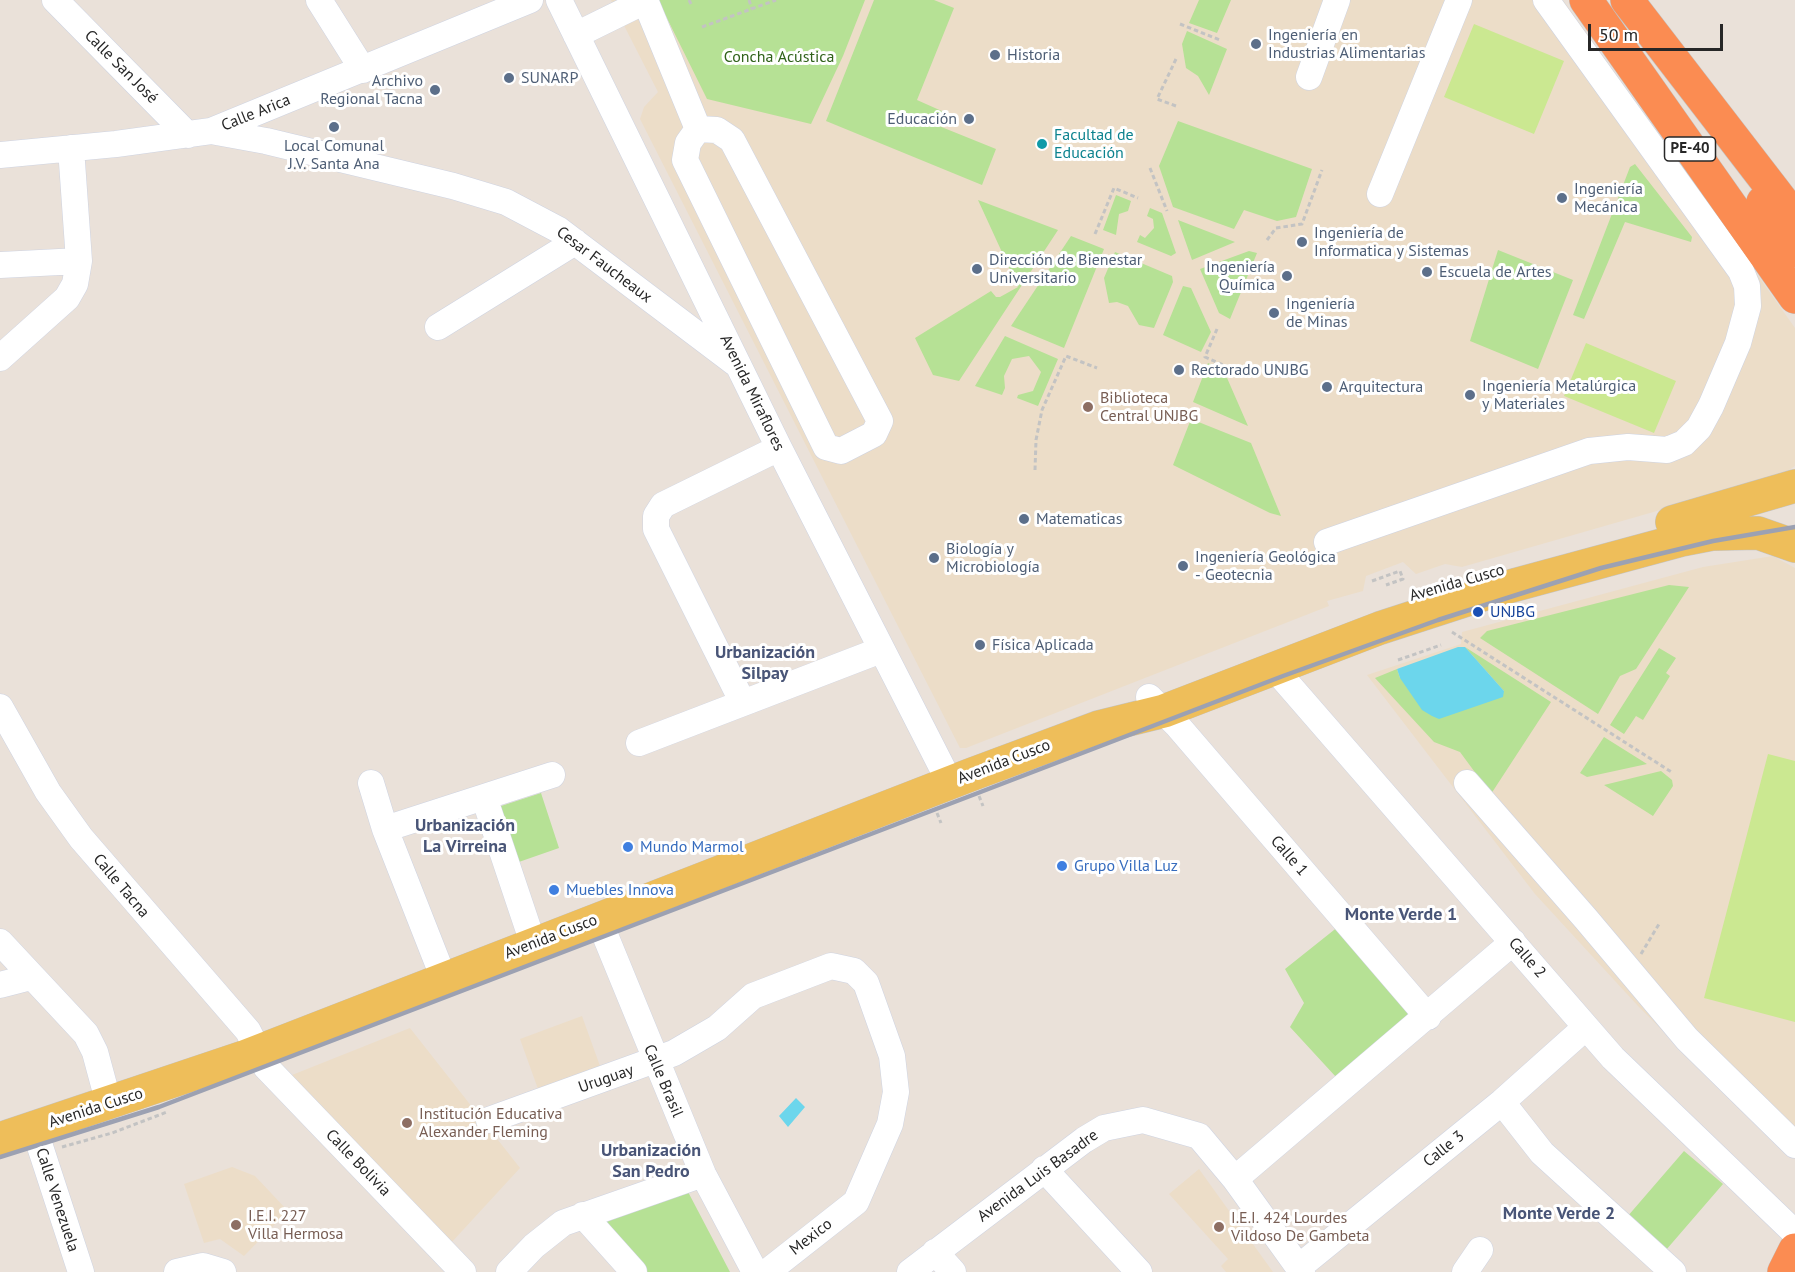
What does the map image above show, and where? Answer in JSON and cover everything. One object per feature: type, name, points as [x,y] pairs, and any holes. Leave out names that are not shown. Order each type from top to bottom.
[{"type":"highway","name":"PE-40","points":[[1586,0],[1795,297]]},
{"type":"highway","name":"PE-40","points":[[1627,0],[1795,218]]},
{"type":"highway","points":[[1662,48],[1795,251]]},
{"type":"highway","points":[[1641,77],[1795,258]]},
{"type":"highway","points":[[1784,1272],[1795,1250]]},
{"type":"main road","name":"Avenida Cusco","points":[[0,1139],[38,1141],[109,1104],[258,1052],[598,918],[956,800],[1099,727],[1156,704],[1342,620],[1407,597],[1795,486]]},
{"type":"main road","name":"Avenida Cusco","points":[[1156,704],[1274,668],[1380,628],[1500,589],[1681,540],[1713,534],[1758,533],[1795,546]]},
{"type":"street","name":"Calle San José","points":[[54,0],[199,133]]},
{"type":"street","points":[[319,0],[363,70]]},
{"type":"street","name":"Calle Arica","points":[[0,155],[199,133],[363,70],[530,0]]},
{"type":"street","name":"Avenida Miraflores","points":[[559,0],[779,448],[956,800]]},
{"type":"street","points":[[576,35],[645,0],[698,129]]},
{"type":"street","points":[[1309,77],[1337,0]]},
{"type":"street","points":[[1380,194],[1459,0]]},
{"type":"street","points":[[1327,542],[1589,451],[1628,447],[1667,450],[1684,443],[1700,428],[1738,343],[1748,306],[1747,286],[1741,271],[1546,0]]},
{"type":"street","points":[[698,129],[717,130],[732,140],[880,421],[874,434],[841,451],[826,447],[685,160],[688,143],[698,129]]},
{"type":"street","name":"Cesar Faucheaux","points":[[199,133],[266,141],[453,186],[495,199],[559,230],[739,366]]},
{"type":"street","points":[[0,358],[67,298],[75,284],[79,261],[71,148]]},
{"type":"street","points":[[438,327],[575,242]]},
{"type":"street","points":[[0,265],[79,261]]},
{"type":"street","points":[[743,703],[656,529],[656,516],[663,505],[779,448]]},
{"type":"street","points":[[639,743],[880,650]]},
{"type":"street","name":"Calle 2","points":[[1274,668],[1613,1058],[1795,1233]]},
{"type":"street","name":"Calle 1","points":[[1156,704],[1428,1017]]},
{"type":"street","name":"Calle Tacna","points":[[0,707],[9,746],[48,792],[81,838],[248,1031],[258,1052]]},
{"type":"street","points":[[385,829],[552,775]]},
{"type":"street","points":[[371,783],[385,829],[444,979]]},
{"type":"street","points":[[1467,783],[1586,918],[1687,1039],[1795,1145]]},
{"type":"street","points":[[484,797],[533,944]]},
{"type":"street","name":"Calle Brasil","points":[[598,918],[655,1062],[703,1174],[754,1272]]},
{"type":"street","points":[[0,942],[86,1034],[95,1052],[109,1104]]},
{"type":"street","points":[[1236,1179],[1513,942]]},
{"type":"street","name":"Uruguay","points":[[489,1120],[655,1062],[717,1029],[753,996],[831,966],[854,970],[866,983],[892,1056],[896,1092],[891,1124],[856,1202]]},
{"type":"street","points":[[0,986],[31,977]]},
{"type":"street","name":"Calle 3","points":[[1300,1269],[1502,1102],[1586,1027]]},
{"type":"street","name":"Calle Bolivia","points":[[258,1052],[266,1067],[463,1272]]},
{"type":"street","points":[[1502,1102],[1542,1154],[1673,1272]]},
{"type":"street","name":"Avenida Luis Basadre","points":[[910,1272],[1084,1140],[1113,1126],[1143,1120],[1182,1129],[1199,1136],[1236,1179],[1300,1269]]},
{"type":"street","name":"Calle Venezuela","points":[[38,1141],[81,1272]]},
{"type":"street","points":[[1044,1169],[1139,1272]]},
{"type":"street","points":[[509,1272],[534,1246],[563,1223],[703,1174]]},
{"type":"street","name":"Mexico","points":[[767,1272],[856,1202]]},
{"type":"street","points":[[583,1215],[634,1272]]},
{"type":"street","points":[[1465,1272],[1480,1250]]},
{"type":"street","points":[[935,1252],[953,1272]]},
{"type":"street","points":[[177,1272],[203,1266],[223,1272]]},
{"type":"path","points":[[748,0],[752,9]]},
{"type":"path","points":[[702,27],[777,0]]},
{"type":"path","points":[[1180,24],[1220,40]]},
{"type":"path","points":[[1176,59],[1157,99],[1176,106]]},
{"type":"path","points":[[1150,168],[1167,211]]},
{"type":"path","points":[[1267,240],[1276,228],[1302,224],[1322,170]]},
{"type":"path","points":[[1095,234],[1114,189],[1138,198]]},
{"type":"path","points":[[1217,329],[1205,357],[1237,371]]},
{"type":"path","points":[[1035,470],[1038,425],[1042,410],[1066,356],[1097,368]]},
{"type":"path","points":[[1372,581],[1400,571],[1403,579],[1386,585]]},
{"type":"path","points":[[1452,632],[1673,773]]},
{"type":"path","points":[[1398,660],[1441,645]]},
{"type":"path","points":[[938,816],[956,800],[991,795]]},
{"type":"path","points":[[38,1141],[112,1133],[167,1112]]},
{"type":"shaded area","points":[[611,0],[1563,0],[1795,328],[1795,466],[1782,475],[1462,567],[1445,564],[1416,574],[1403,562],[1366,576],[1363,591],[1327,601],[1329,606],[966,748],[960,748],[640,119],[644,107],[658,92]]},
{"type":"shaded area","points":[[1773,556],[1795,568],[1795,1151],[1788,1156],[1638,1006],[1535,894],[1367,675],[1461,644],[1462,632],[1703,567]]},
{"type":"shaded area","points":[[582,1016],[600,1066],[538,1089],[520,1039]]},
{"type":"shaded area","name":"Institución Educativa Alexander Fleming","points":[[410,1028],[520,1168],[451,1243],[282,1079]]},
{"type":"shaded area","name":"I.E.I. 227 Villa Hermosa","points":[[232,1167],[255,1176],[288,1211],[244,1256],[220,1239],[204,1243],[184,1184]]},
{"type":"shaded area","name":"I.E.I. 424 Lourdes Vildoso De Gambeta","points":[[1199,1169],[1273,1272],[1226,1272],[1221,1266],[1228,1259],[1169,1194]]},
{"type":"green space","name":"Concha Acústica","points":[[658,0],[865,0],[843,56],[811,124],[707,99]]},
{"type":"green space","points":[[874,0],[934,0],[954,8],[917,100],[944,112],[939,126],[996,149],[982,185],[826,121]]},
{"type":"green space","points":[[1199,0],[1231,0],[1217,33],[1189,23]]},
{"type":"green space","points":[[1474,24],[1564,61],[1534,134],[1444,97]]},
{"type":"green space","points":[[1187,31],[1227,49],[1209,95],[1198,76],[1186,68],[1182,44]]},
{"type":"green space","points":[[1178,121],[1312,169],[1296,217],[1277,221],[1244,210],[1234,229],[1173,207],[1159,166]]},
{"type":"green space","points":[[1635,164],[1692,237],[1691,242],[1625,222],[1584,319],[1573,315],[1630,167]]},
{"type":"green space","points":[[1116,195],[1131,201],[1128,211],[1119,214],[1116,235],[1103,230]]},
{"type":"green space","points":[[978,200],[1058,230],[959,381],[933,375],[915,338],[991,291],[996,297],[1000,297],[1018,287]]},
{"type":"green space","points":[[1150,208],[1162,213],[1176,253],[1171,256],[1137,242],[1140,235],[1145,238],[1154,228],[1153,219],[1147,216]]},
{"type":"green space","points":[[1178,220],[1235,242],[1192,260]]},
{"type":"green space","points":[[1071,236],[1104,249],[1064,348],[1011,326]]},
{"type":"green space","points":[[1498,250],[1573,280],[1538,369],[1470,341]]},
{"type":"green space","points":[[1249,251],[1257,253],[1230,319],[1219,313],[1200,269]]},
{"type":"green space","points":[[1115,252],[1172,276],[1173,282],[1154,328],[1139,325],[1128,306],[1117,302],[1109,303],[1104,278]]},
{"type":"green space","points":[[1183,286],[1191,288],[1211,332],[1201,352],[1163,335]]},
{"type":"green space","points":[[1005,336],[1058,359],[1038,406],[1017,398],[1018,395],[1033,391],[1041,372],[1029,356],[1012,359],[1004,376],[1005,388],[1002,395],[975,386]]},
{"type":"green space","points":[[1586,343],[1676,381],[1654,433],[1564,396]]},
{"type":"green space","points":[[1208,363],[1224,371],[1248,426],[1193,402]]},
{"type":"green space","points":[[1191,419],[1251,443],[1281,516],[1270,513],[1173,465]]},
{"type":"green space","points":[[1669,585],[1689,587],[1636,669],[1620,676],[1598,714],[1480,638],[1487,631]]},
{"type":"green space","points":[[1465,647],[1551,702],[1491,794],[1460,752],[1434,742],[1375,678],[1397,669],[1400,678],[1504,691]]},
{"type":"green space","points":[[1659,648],[1676,658],[1666,673],[1670,676],[1643,720],[1636,716],[1624,734],[1610,725]]},
{"type":"green space","points":[[1604,737],[1647,764],[1587,777],[1580,773]]},
{"type":"green space","points":[[1768,754],[1795,761],[1795,1022],[1704,998]]},
{"type":"green space","points":[[1661,771],[1672,780],[1673,786],[1653,816],[1604,785]]},
{"type":"green space","points":[[541,793],[559,848],[516,863],[498,807]]},
{"type":"green space","points":[[1339,926],[1411,1012],[1336,1077],[1290,1027],[1304,1003],[1285,969]]},
{"type":"green space","points":[[1684,1151],[1723,1184],[1666,1250],[1627,1217]]},
{"type":"green space","points":[[686,1188],[730,1272],[645,1272],[602,1221]]},
{"type":"water","points":[[1458,647],[1465,647],[1504,691],[1503,697],[1439,719],[1422,710],[1400,678],[1397,669]]},
{"type":"water","points":[[796,1098],[805,1107],[788,1127],[779,1116]]},
{"type":"railway","points":[[0,1157],[159,1107],[1283,676],[1438,620],[1601,568],[1713,541],[1795,527]]},
{"type":"place","name":"Ingeniería en Industrias Alimentarias","points":[[1256,44]]},
{"type":"place","name":"Historia","points":[[995,55]]},
{"type":"place","name":"SUNARP","points":[[509,78]]},
{"type":"place","name":"Archivo Regional Tacna","points":[[435,90]]},
{"type":"place","name":"Educación","points":[[969,119]]},
{"type":"place","name":"Local Comunal J.V. Santa Ana","points":[[334,127]]},
{"type":"place","name":"Facultad de Educación","points":[[1042,144]]},
{"type":"place","name":"Ingeniería Mecánica","points":[[1562,198]]},
{"type":"place","name":"Ingeniería de Informatica y Sistemas","points":[[1302,242]]},
{"type":"place","name":"Dirección de Bienestar Universitario","points":[[977,269]]},
{"type":"place","name":"Escuela de Artes","points":[[1427,272]]},
{"type":"place","name":"Ingeniería Química","points":[[1287,276]]},
{"type":"place","name":"Ingeniería de Minas","points":[[1274,313]]},
{"type":"place","name":"Rectorado UNJBG","points":[[1179,370]]},
{"type":"place","name":"Arquitectura","points":[[1327,387]]},
{"type":"place","name":"Ingeniería Metalúrgica y Materiales","points":[[1470,395]]},
{"type":"place","name":"Biblioteca Central UNJBG","points":[[1088,407]]},
{"type":"place","name":"Matematicas","points":[[1024,519]]},
{"type":"place","name":"Biología y Microbiología","points":[[934,558]]},
{"type":"place","name":"Ingeniería Geológica - Geotecnia","points":[[1183,566]]},
{"type":"place","name":"UNJBG","points":[[1478,612]]},
{"type":"place","name":"Física Aplicada","points":[[980,645]]},
{"type":"place","name":"Mundo Marmol","points":[[628,847]]},
{"type":"place","name":"Grupo Villa Luz","points":[[1062,866]]},
{"type":"place","name":"Muebles Innova","points":[[554,890]]},
{"type":"place","name":"Institución Educativa Alexander Fleming","points":[[407,1123]]},
{"type":"place","name":"I.E.I. 227 Villa Hermosa","points":[[236,1225]]},
{"type":"place","name":"I.E.I. 424 Lourdes Vildoso De Gambeta","points":[[1219,1227]]},
{"type":"district","name":"Urbanización Silpay","points":[[765,663]]},
{"type":"district","name":"Urbanización La Virreina","points":[[465,836]]},
{"type":"district","name":"Monte Verde 1","points":[[1401,915]]},
{"type":"district","name":"Urbanización San Pedro","points":[[651,1161]]},
{"type":"district","name":"Monte Verde 2","points":[[1559,1214]]}]
